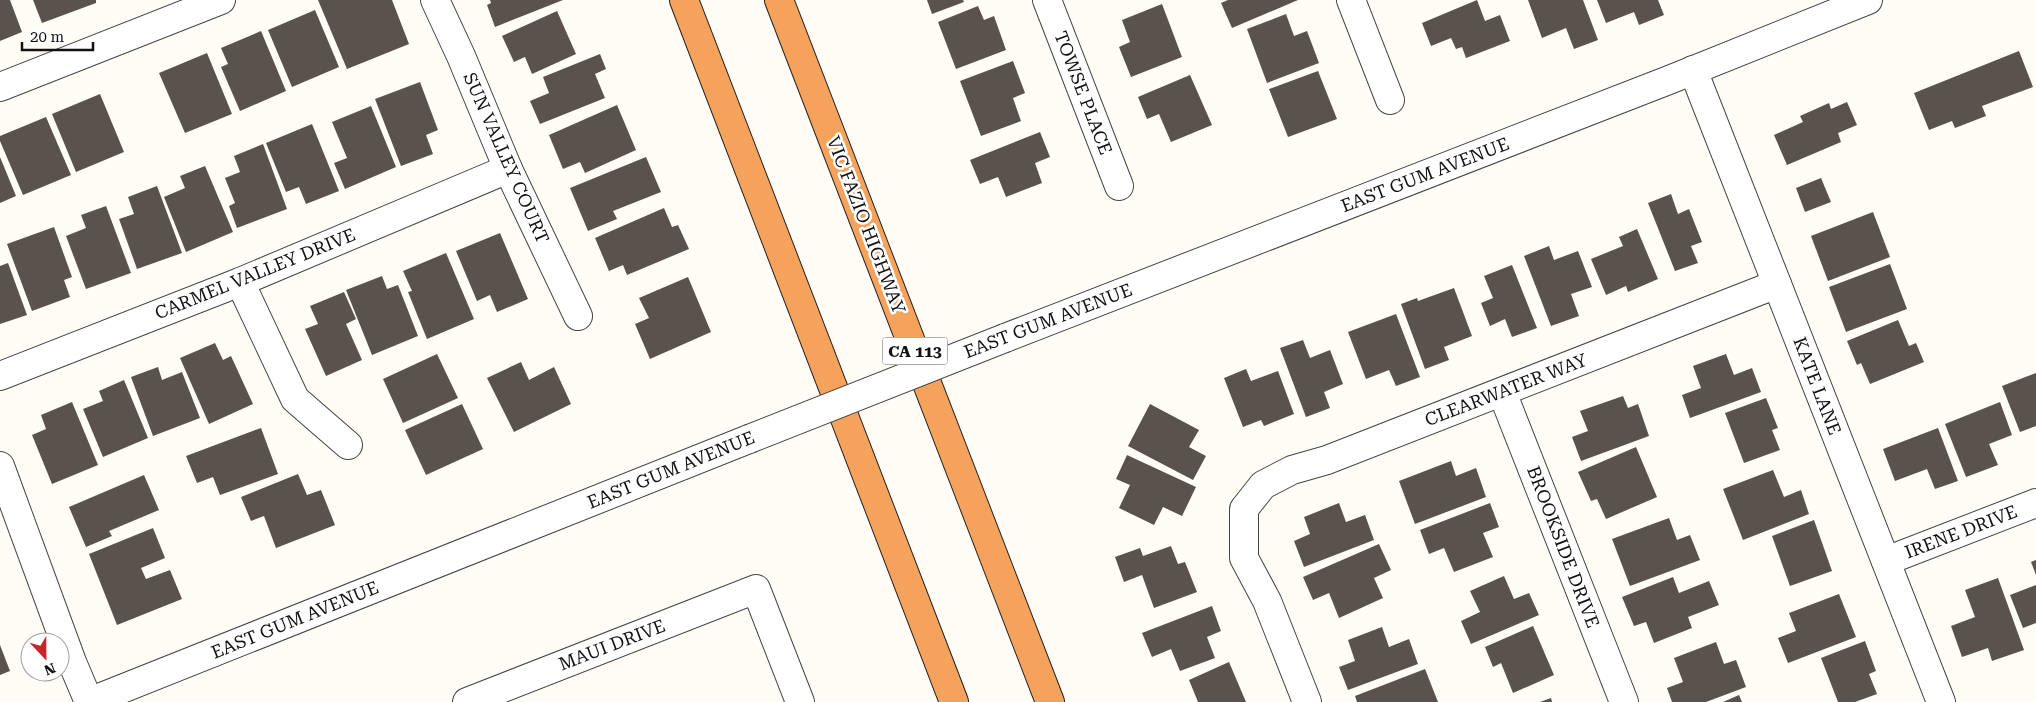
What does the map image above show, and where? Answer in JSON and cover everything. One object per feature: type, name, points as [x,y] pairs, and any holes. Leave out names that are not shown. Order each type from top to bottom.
[{"type":"highway","points":[[684,0],[954,702]]},
{"type":"highway","name":"VIC FAZIO HIGHWAY","points":[[779,0],[1050,702]]},
{"type":"street","points":[[0,87],[220,0]]},
{"type":"street","name":"SUN VALLEY COURT","points":[[435,0],[461,56],[508,169],[578,316]]},
{"type":"street","name":"TOWSE PLACE","points":[[1048,0],[1119,186]]},
{"type":"street","points":[[1351,0],[1390,100]]},
{"type":"street","name":"EAST GUM AVENUE","points":[[89,702],[749,439],[1868,0]]},
{"type":"street","name":"KATE LANE","points":[[1693,70],[1941,702]]},
{"type":"street","name":"CARMEL VALLEY DRIVE","points":[[0,376],[240,282],[508,169]]},
{"type":"street","points":[[240,282],[295,399],[348,445]]},
{"type":"street","name":"CLEARWATER WAY","points":[[1307,702],[1267,601],[1244,558],[1244,509],[1263,485],[1292,470],[1327,460],[1777,284]]},
{"type":"street","name":"BROOKSIDE DRIVE","points":[[1502,392],[1624,702]]},
{"type":"street","points":[[0,466],[89,702]]},
{"type":"street","name":"IRENE DRIVE","points":[[1886,562],[2036,503]]},
{"type":"street","name":"MAUI DRIVE","points":[[467,702],[756,588],[800,702]]},
{"type":"building","points":[[0,0],[10,0],[22,32],[0,41]]},
{"type":"building","points":[[33,0],[96,0],[96,3],[42,23]]},
{"type":"building","points":[[318,0],[392,0],[409,44],[347,69]]},
{"type":"building","points":[[490,0],[563,0],[495,27],[487,5],[491,3]]},
{"type":"building","points":[[927,0],[963,0],[964,2],[932,14]]},
{"type":"building","points":[[1228,0],[1298,0],[1232,28],[1221,3]]},
{"type":"building","points":[[1477,0],[1485,21],[1500,15],[1510,41],[1466,58],[1462,47],[1456,49],[1451,38],[1431,46],[1422,23]]},
{"type":"building","points":[[1528,0],[1583,0],[1598,40],[1574,49],[1566,28],[1542,38]]},
{"type":"building","points":[[1597,0],[1658,0],[1664,15],[1639,25],[1634,12],[1606,23]]},
{"type":"building","points":[[1162,4],[1182,57],[1131,77],[1119,47],[1130,42],[1122,20]]},
{"type":"building","points":[[978,6],[984,20],[994,16],[1006,50],[956,69],[938,22]]},
{"type":"building","points":[[315,10],[339,67],[292,87],[268,30]]},
{"type":"building","points":[[557,11],[576,54],[532,74],[525,57],[514,62],[502,36]]},
{"type":"building","points":[[1286,14],[1294,36],[1307,31],[1319,63],[1267,83],[1247,29]]},
{"type":"building","points":[[261,31],[286,91],[240,111],[221,67],[228,64],[221,48]]},
{"type":"building","points":[[2019,51],[2033,87],[1982,106],[1986,116],[1955,128],[1952,121],[1929,130],[1914,93]]},
{"type":"building","points":[[207,53],[232,114],[185,133],[159,73]]},
{"type":"building","points":[[600,54],[606,69],[595,74],[605,98],[540,124],[530,101],[549,93],[543,77]]},
{"type":"building","points":[[1013,61],[1025,93],[1013,98],[1021,121],[981,136],[960,81]]},
{"type":"building","points":[[1318,71],[1337,119],[1288,137],[1269,89]]},
{"type":"building","points":[[1190,75],[1212,125],[1171,142],[1159,114],[1147,119],[1138,97]]},
{"type":"building","points":[[420,82],[438,130],[426,135],[433,154],[401,166],[375,99]]},
{"type":"building","points":[[100,94],[124,152],[76,172],[52,114]]},
{"type":"building","points":[[1847,102],[1857,125],[1838,133],[1841,142],[1787,165],[1774,135],[1803,122],[1800,116],[1829,103],[1831,109]]},
{"type":"building","points":[[617,105],[636,150],[585,173],[580,162],[563,169],[549,135]]},
{"type":"building","points":[[371,106],[396,167],[345,189],[334,163],[347,158],[332,122]]},
{"type":"building","points":[[46,117],[71,175],[23,195],[0,141],[0,136]]},
{"type":"building","points":[[312,124],[339,191],[306,204],[299,187],[286,192],[266,143]]},
{"type":"building","points":[[1040,132],[1050,157],[1035,163],[1042,183],[1006,197],[998,177],[980,184],[970,160]]},
{"type":"building","points":[[263,144],[287,209],[237,228],[229,206],[235,203],[225,178],[240,172],[234,156]]},
{"type":"building","points":[[0,157],[16,196],[0,203]]},
{"type":"building","points":[[646,157],[661,192],[613,211],[617,219],[588,231],[570,188]]},
{"type":"building","points":[[205,166],[233,232],[186,252],[164,197],[185,188],[180,176]]},
{"type":"building","points":[[1821,178],[1831,202],[1805,212],[1796,188]]},
{"type":"building","points":[[157,186],[182,253],[137,269],[119,219],[134,214],[128,197]]},
{"type":"building","points":[[1671,194],[1678,214],[1689,209],[1702,242],[1691,246],[1698,263],[1675,271],[1648,203]]},
{"type":"building","points":[[106,206],[131,273],[86,289],[66,236],[86,228],[81,215]]},
{"type":"building","points":[[664,208],[672,227],[678,225],[689,249],[627,275],[623,265],[609,271],[595,238]]},
{"type":"building","points":[[1873,212],[1890,257],[1828,281],[1811,236]]},
{"type":"building","points":[[54,227],[72,277],[64,280],[70,297],[32,311],[7,244]]},
{"type":"building","points":[[1637,229],[1658,279],[1628,292],[1626,286],[1606,295],[1591,259],[1623,246],[1619,237]]},
{"type":"building","points":[[500,233],[528,299],[497,312],[490,295],[477,301],[456,251]]},
{"type":"building","points":[[1549,246],[1554,260],[1578,251],[1592,287],[1571,294],[1579,316],[1551,326],[1524,256]]},
{"type":"building","points":[[446,253],[474,319],[427,339],[408,292],[412,291],[403,271]]},
{"type":"building","points":[[8,263],[27,315],[0,324],[0,266]]},
{"type":"building","points":[[1890,264],[1907,309],[1846,332],[1829,287]]},
{"type":"building","points":[[1512,265],[1537,328],[1512,337],[1505,319],[1490,326],[1481,303],[1493,298],[1484,276]]},
{"type":"building","points":[[382,276],[387,289],[398,285],[418,336],[372,355],[346,290]]},
{"type":"building","points":[[688,277],[711,332],[650,359],[635,324],[649,318],[639,298]]},
{"type":"building","points":[[1454,288],[1472,336],[1444,347],[1449,360],[1425,369],[1401,304],[1417,298],[1418,301]]},
{"type":"building","points":[[344,292],[356,319],[346,324],[362,360],[326,376],[305,329],[318,324],[310,306]]},
{"type":"building","points":[[1396,314],[1420,377],[1396,386],[1389,370],[1366,379],[1348,332]]},
{"type":"building","points":[[1898,320],[1909,346],[1916,343],[1924,362],[1870,384],[1861,363],[1857,365],[1847,341]]},
{"type":"building","points":[[1303,340],[1310,358],[1330,350],[1343,384],[1324,392],[1330,408],[1306,417],[1280,348]]},
{"type":"building","points":[[215,343],[223,360],[231,356],[253,404],[209,424],[180,358]]},
{"type":"building","points":[[437,354],[458,398],[403,423],[383,379]]},
{"type":"building","points":[[1726,354],[1734,375],[1752,368],[1761,392],[1690,418],[1682,395],[1701,388],[1693,366]]},
{"type":"building","points":[[521,362],[529,380],[554,367],[571,404],[514,432],[487,378]]},
{"type":"building","points":[[158,367],[162,380],[182,372],[200,418],[153,436],[131,377]]},
{"type":"building","points":[[1246,369],[1251,381],[1278,371],[1294,414],[1264,426],[1261,420],[1243,427],[1224,378]]},
{"type":"building","points":[[2036,373],[2036,426],[2020,432],[2002,386]]},
{"type":"building","points":[[124,380],[148,438],[103,457],[83,409],[103,401],[99,391]]},
{"type":"building","points":[[1623,396],[1628,408],[1638,404],[1649,436],[1581,461],[1572,437],[1588,431],[1580,411]]},
{"type":"building","points":[[1766,398],[1778,428],[1772,430],[1780,450],[1744,463],[1725,413]]},
{"type":"building","points":[[72,402],[98,465],[52,484],[32,435],[46,429],[41,415]]},
{"type":"building","points":[[2000,402],[2012,435],[1989,444],[1998,465],[1966,477],[1945,424]]},
{"type":"building","points":[[462,404],[483,449],[426,475],[405,430]]},
{"type":"building","points":[[1150,404],[1199,430],[1189,447],[1206,456],[1193,480],[1128,446]]},
{"type":"building","points":[[261,428],[278,474],[220,495],[213,477],[197,483],[186,456]]},
{"type":"building","points":[[1938,428],[1958,481],[1935,489],[1927,469],[1895,481],[1883,449]]},
{"type":"building","points":[[1636,447],[1657,497],[1606,519],[1597,499],[1591,501],[1578,472]]},
{"type":"building","points":[[1127,455],[1196,487],[1182,516],[1163,507],[1154,525],[1119,508],[1130,485],[1116,479]]},
{"type":"building","points":[[1451,461],[1456,476],[1476,468],[1486,497],[1415,524],[1399,481]]},
{"type":"building","points":[[1773,470],[1784,497],[1801,490],[1809,514],[1743,540],[1723,489]]},
{"type":"building","points":[[298,474],[307,495],[321,490],[335,525],[276,548],[264,516],[251,521],[241,497]]},
{"type":"building","points":[[144,475],[159,510],[109,531],[112,536],[86,547],[69,507]]},
{"type":"building","points":[[1339,503],[1346,522],[1365,515],[1374,540],[1304,567],[1294,541],[1310,534],[1304,517]]},
{"type":"building","points":[[1490,503],[1499,527],[1483,533],[1493,557],[1454,572],[1444,548],[1429,554],[1420,530]]},
{"type":"building","points":[[1669,518],[1677,540],[1690,535],[1700,560],[1630,586],[1612,539]]},
{"type":"building","points":[[1814,520],[1832,571],[1790,586],[1772,536]]},
{"type":"building","points":[[153,528],[165,558],[141,568],[146,579],[170,570],[182,599],[117,625],[89,554]]},
{"type":"building","points":[[1379,544],[1391,570],[1374,578],[1383,598],[1339,618],[1329,593],[1313,600],[1303,577]]},
{"type":"building","points":[[1171,546],[1178,564],[1185,562],[1197,592],[1154,608],[1142,575],[1124,582],[1115,557],[1140,548],[1143,556]]},
{"type":"building","points":[[2036,560],[2036,575],[2031,562]]},
{"type":"building","points":[[1504,576],[1514,599],[1529,593],[1539,615],[1471,644],[1461,621],[1480,612],[1470,591]]},
{"type":"building","points":[[1673,577],[1679,593],[1709,581],[1719,605],[1688,617],[1692,628],[1654,643],[1646,622],[1634,626],[1622,597]]},
{"type":"building","points":[[1998,578],[2024,650],[1992,661],[1988,648],[1962,657],[1951,626],[1975,617],[1965,590]]},
{"type":"building","points":[[2036,585],[2036,623],[2023,628],[2010,595]]},
{"type":"building","points":[[1839,594],[1856,637],[1788,663],[1778,638],[1796,631],[1789,613]]},
{"type":"building","points":[[1212,606],[1221,631],[1207,637],[1215,658],[1180,671],[1171,649],[1152,657],[1142,633]]},
{"type":"building","points":[[1533,626],[1554,675],[1513,693],[1501,663],[1493,667],[1485,647]]},
{"type":"building","points":[[1382,627],[1389,647],[1409,639],[1418,664],[1348,690],[1339,667],[1355,661],[1348,640]]},
{"type":"building","points":[[1865,641],[1876,671],[1869,674],[1877,694],[1855,702],[1838,702],[1821,658]]},
{"type":"building","points":[[1716,642],[1724,664],[1736,660],[1746,687],[1706,702],[1672,702],[1667,688],[1683,682],[1674,658]]},
{"type":"building","points":[[0,645],[10,671],[0,675]]},
{"type":"building","points":[[1229,662],[1246,702],[1198,702],[1189,680]]},
{"type":"building","points":[[1425,669],[1438,702],[1357,702],[1355,696]]},
{"type":"building","points":[[1739,695],[1742,702],[1723,702]]},
{"type":"building","points":[[1551,698],[1552,702],[1540,702]]}]
